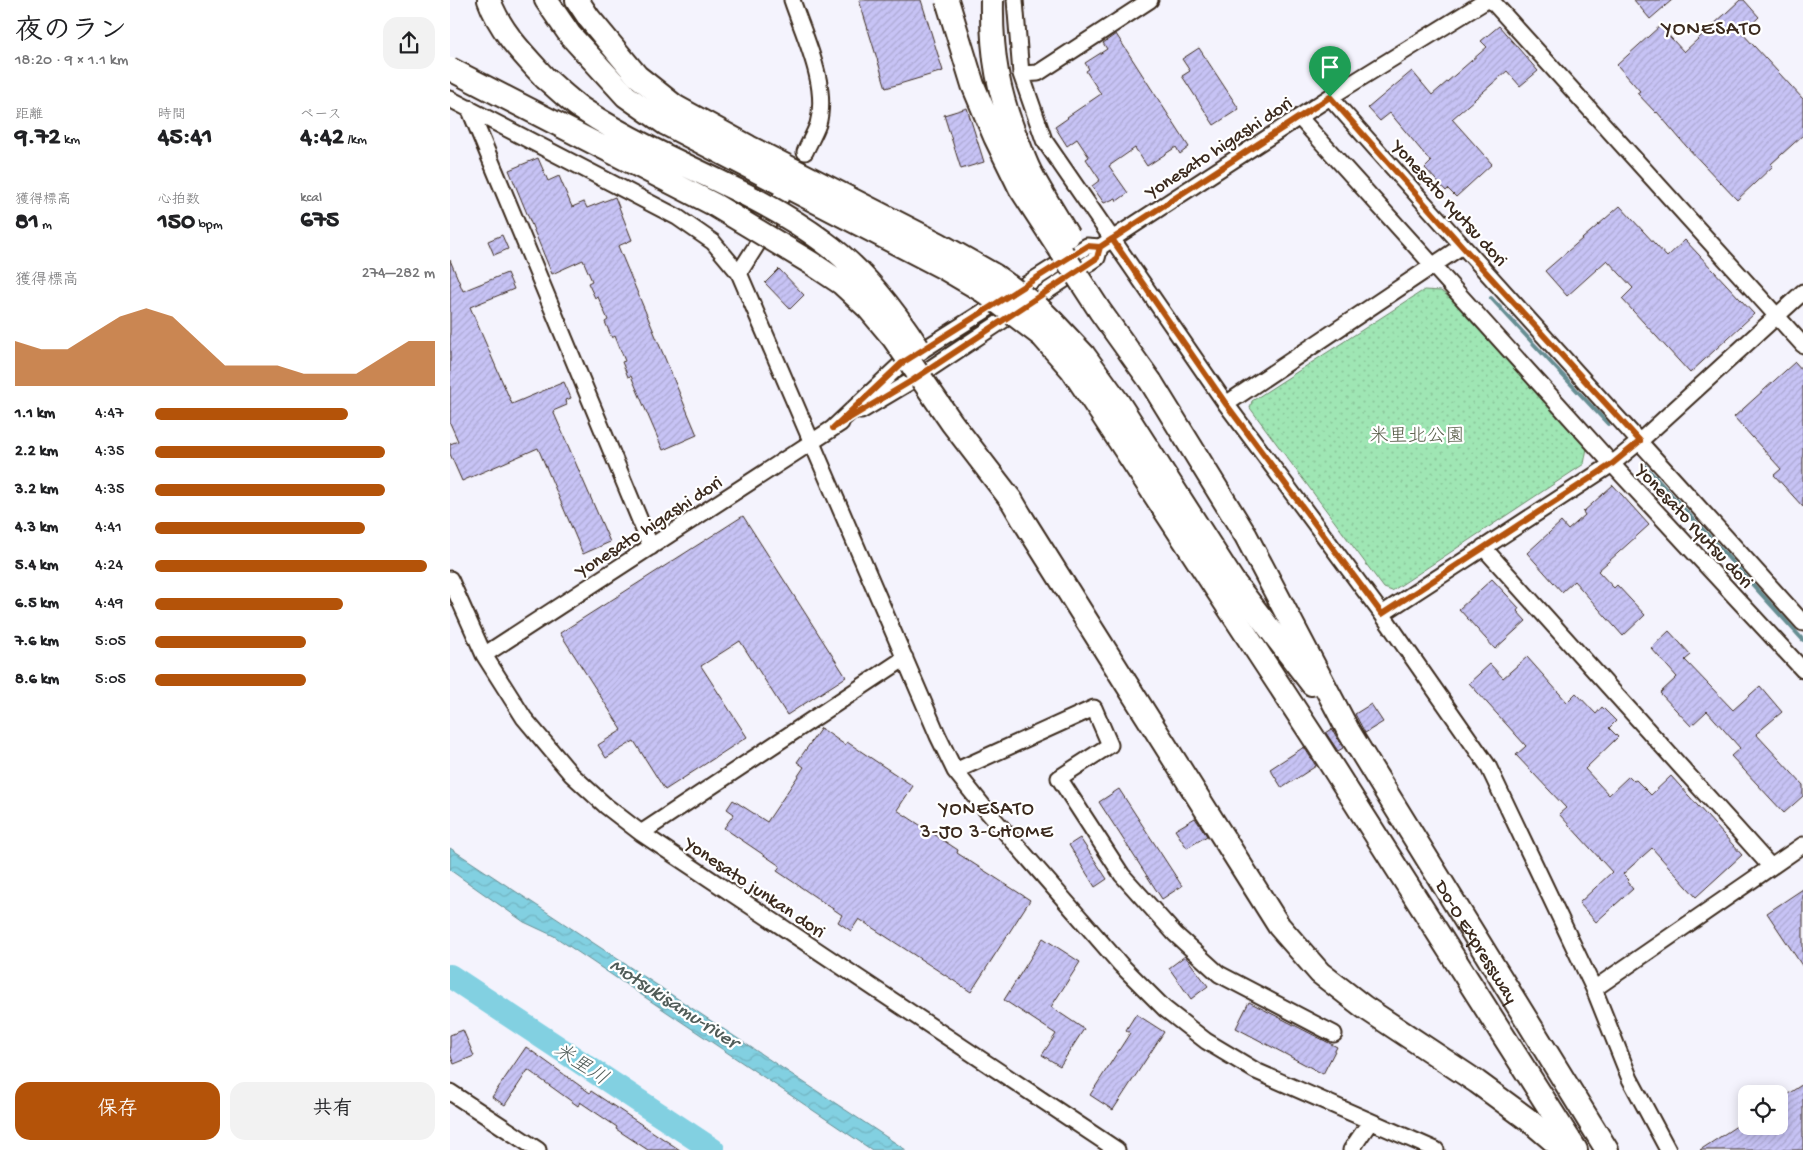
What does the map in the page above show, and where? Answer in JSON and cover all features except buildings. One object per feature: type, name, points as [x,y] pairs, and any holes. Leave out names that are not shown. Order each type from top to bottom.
[{"type":"highway","points":[[488,0],[511,41],[545,78],[582,109],[646,146],[716,180],[793,221],[825,242],[853,266],[880,295],[910,334],[964,416],[1017,510],[1279,926],[1320,973],[1364,1007],[1477,1082],[1530,1121],[1564,1150]]},
{"type":"highway","points":[[546,0],[570,35],[626,96],[666,124],[944,268],[988,283]]},
{"type":"highway","points":[[577,0],[589,18],[637,76],[676,107],[939,244],[1048,330],[1084,355],[1118,402],[1233,581],[1349,732]]},
{"type":"highway","points":[[947,0],[973,84],[995,137],[1020,188],[1100,311],[1180,426],[1246,536],[1349,732]]},
{"type":"highway","points":[[992,0],[992,32],[999,86],[1008,118],[1032,175],[1112,309],[1151,382]]},
{"type":"highway","points":[[450,69],[713,204],[841,282],[868,308],[894,339],[952,423],[1017,510]]},
{"type":"highway","points":[[1048,330],[1072,370],[1321,749],[1576,1150]]},
{"type":"highway","name":"Do-O Expressway","points":[[1349,732],[1607,1150]]},
{"type":"street","points":[[792,0],[818,78],[820,104],[818,124],[805,152]]},
{"type":"street","points":[[1015,0],[1021,74],[1044,140],[1106,243],[1382,614],[1488,766],[1594,989],[1630,1080],[1668,1150]]},
{"type":"street","points":[[1021,74],[1038,73],[1150,0]]},
{"type":"street","name":"Yonesato higashi dori","points":[[484,655],[833,428],[913,380],[1097,258],[1106,243],[1330,97],[1487,0]]},
{"type":"street","points":[[1491,0],[1803,346]]},
{"type":"street","name":"Yonesato ryutsu dori","points":[[1330,97],[1803,624]]},
{"type":"street","points":[[450,99],[677,217],[713,242],[739,273],[938,736],[955,771],[987,811],[1121,965],[1165,1010],[1206,1041],[1256,1071],[1436,1150]]},
{"type":"street","points":[[469,108],[651,547]]},
{"type":"street","name":"Yonesato ryutsu dori","points":[[1299,117],[1612,464],[1803,670]]},
{"type":"street","points":[[739,273],[758,244],[782,195]]},
{"type":"street","points":[[1226,404],[1462,246]]},
{"type":"street","points":[[1382,614],[1612,464],[1640,441],[1803,292]]},
{"type":"street","points":[[1483,548],[1771,866]]},
{"type":"street","name":"Yonesato junkan dori","points":[[450,579],[484,655],[524,718],[571,774],[606,806],[641,833],[1117,1150]]},
{"type":"street","points":[[641,833],[905,658]]},
{"type":"street","points":[[955,771],[1094,708],[1110,745],[1059,778],[1122,875],[1174,934],[1219,974],[1334,1034]]},
{"type":"street","points":[[1594,989],[1803,845]]},
{"type":"street","points":[[450,1092],[538,1150]]},
{"type":"street","points":[[1351,1150],[1370,1122]]},
{"type":"green space","name":"米里北公園","points":[[1424,290],[1441,291],[1458,304],[1587,448],[1584,464],[1392,591],[1384,588],[1250,408],[1252,401]]},
{"type":"water","name":"Motsukisamu-river","points":[[450,848],[906,1150],[872,1150],[554,936],[524,922],[450,870]]},
{"type":"waterway","points":[[1491,298],[1608,424]]},
{"type":"waterway","points":[[1643,464],[1803,640]]},
{"type":"waterway","name":"米里川","points":[[450,976],[713,1150]]},
{"type":"district","name":"YONESATO","points":[[1712,27]]},
{"type":"district","name":"YONESATO 3-JO 3-CHOME","points":[[987,818]]},
{"type":"route","points":[[1330,97],[1100,247],[1097,258],[913,380],[833,428],[902,363],[1087,246],[1100,247],[1112,239],[1226,404],[1382,614],[1612,464],[1640,441],[1462,246],[1330,97]]}]
